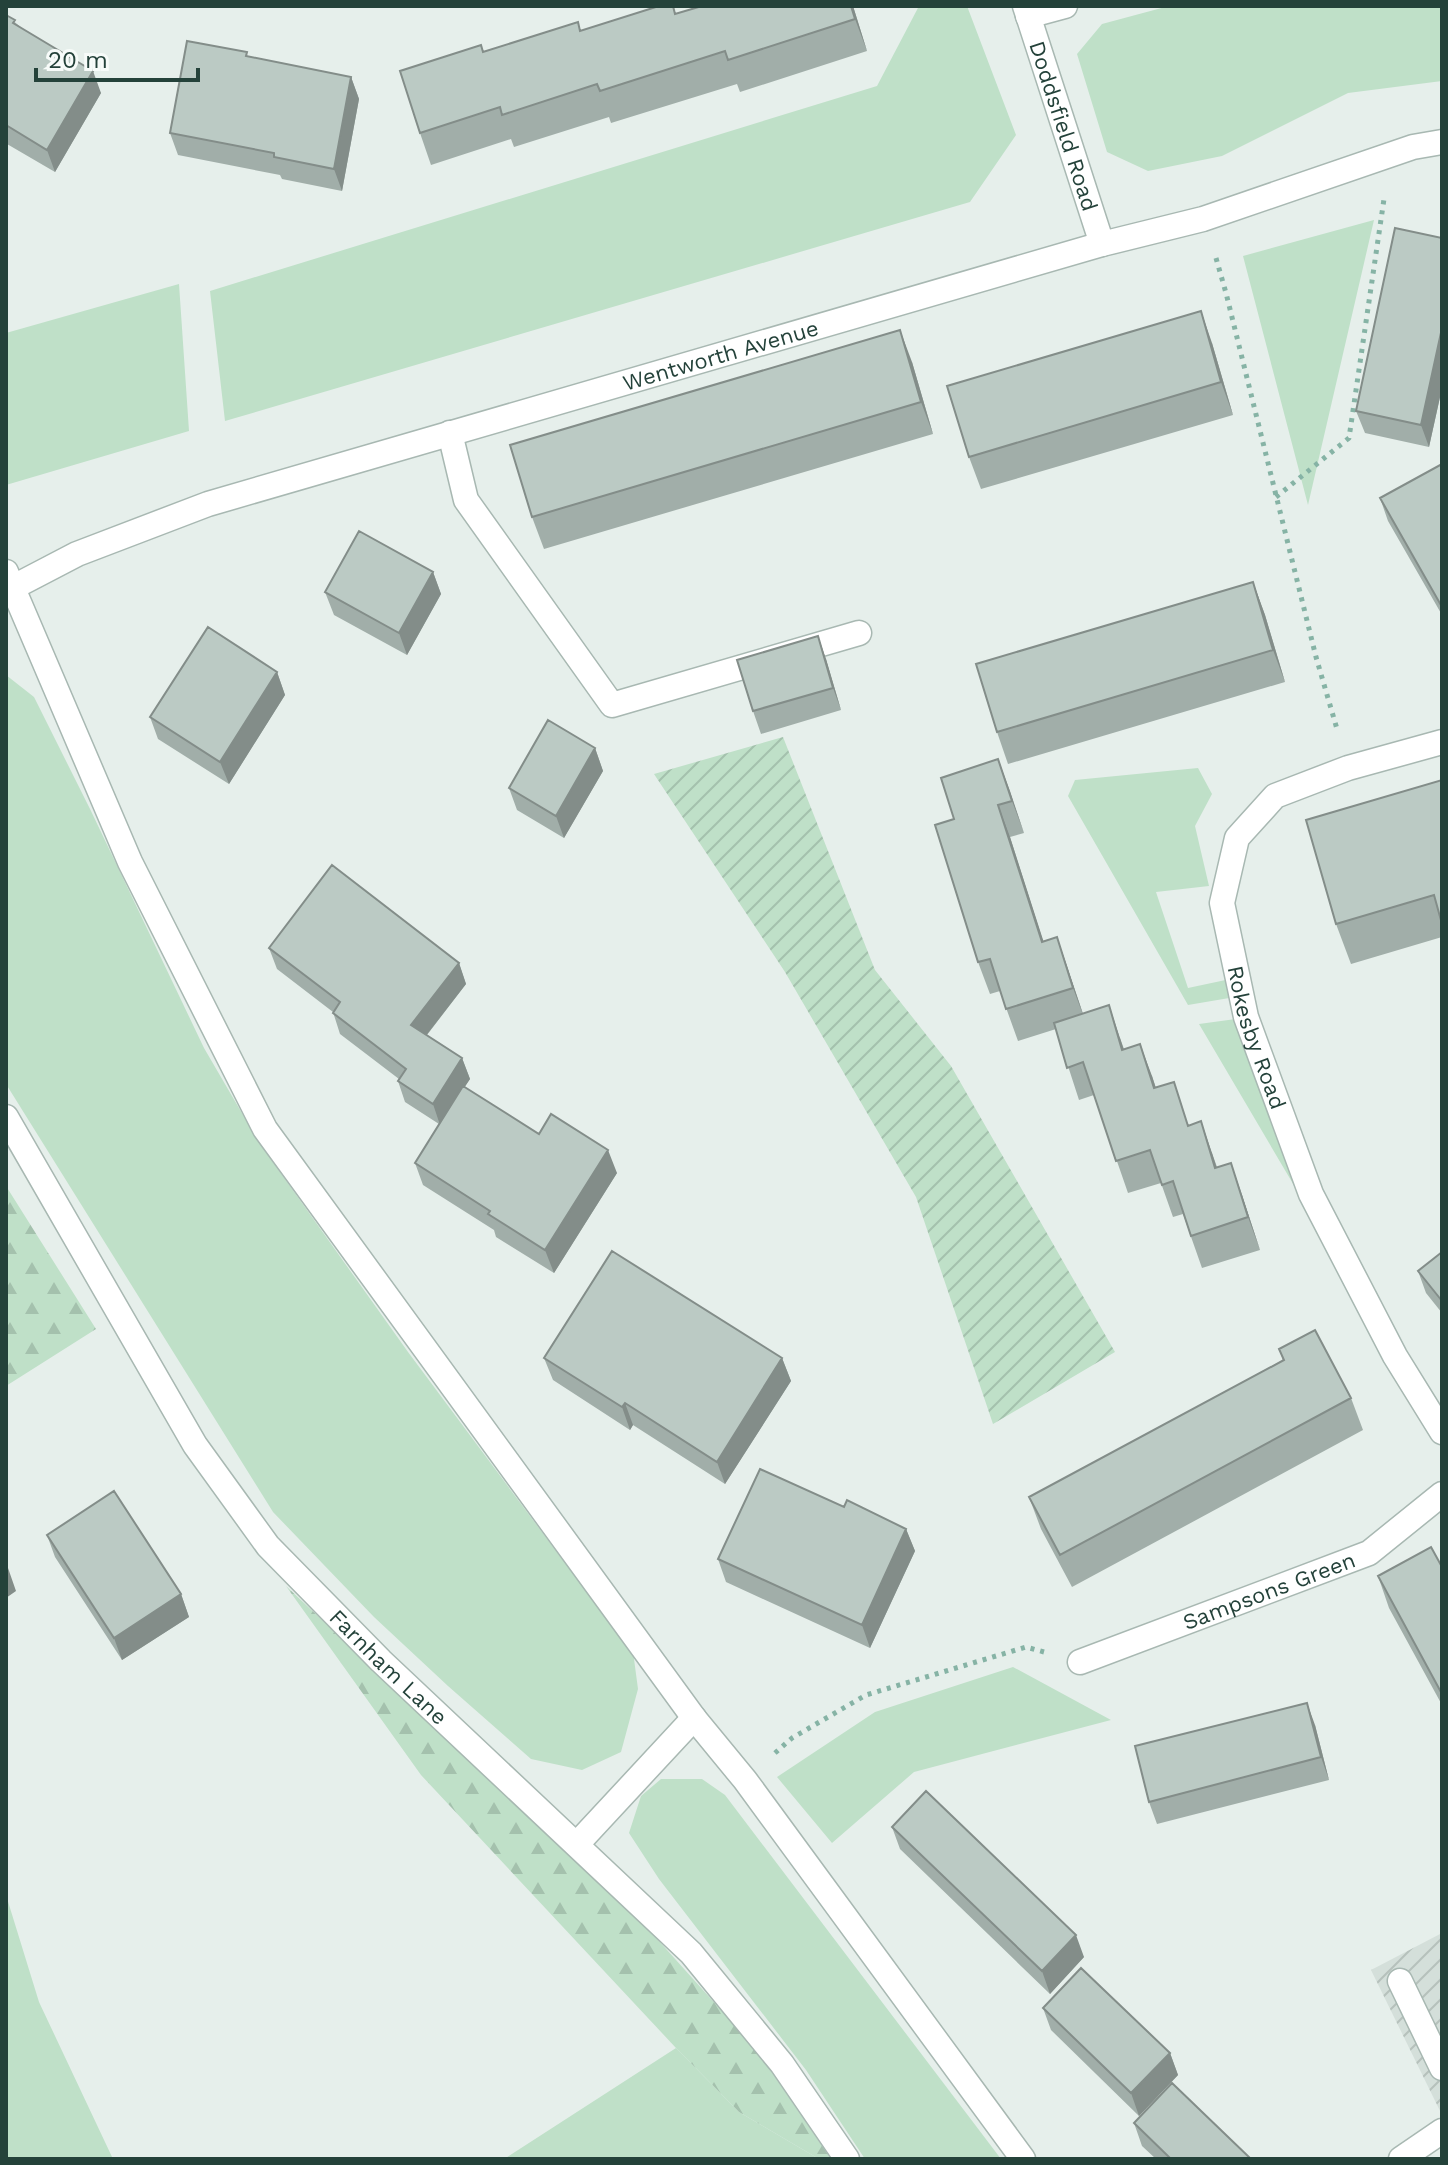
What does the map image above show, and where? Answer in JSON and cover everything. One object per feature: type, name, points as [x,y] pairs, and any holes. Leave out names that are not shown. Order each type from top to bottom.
[{"type":"street","points":[[1027,11],[1065,6]]},
{"type":"street","name":"Doddsfield Road","points":[[1027,11],[1102,244]]},
{"type":"street","name":"Wentworth Avenue","points":[[8,584],[208,504],[1102,244],[1203,219],[1413,147],[1442,142]]},
{"type":"street","points":[[450,433],[466,500],[612,705],[859,633]]},
{"type":"street","points":[[8,584],[130,862],[265,1129],[694,1718],[745,1780],[1023,2159]]},
{"type":"street","name":"Rokesby Road","points":[[1442,742],[1348,768],[1275,796],[1237,838],[1222,903],[1246,1017],[1311,1194],[1395,1356],[1442,1432]]},
{"type":"street","name":"Farnham Lane","points":[[6,1117],[195,1445],[268,1546],[381,1661],[691,1953],[782,2064],[847,2159]]},
{"type":"street","name":"Sampsons Green","points":[[1080,1662],[1369,1553],[1442,1494]]},
{"type":"street","points":[[577,1844],[694,1718]]},
{"type":"street","points":[[1400,1981],[1442,2068]]},
{"type":"street","points":[[1401,2159],[1442,2131]]},
{"type":"path","points":[[1276,497],[1349,438],[1391,155]]},
{"type":"path","points":[[1203,219],[1226,293],[1316,657],[1348,768]]},
{"type":"path","points":[[745,1780],[792,1738],[866,1695],[1026,1647],[1080,1662]]},
{"type":"shaded area","points":[[1442,1933],[1442,2115],[1371,1970]]},
{"type":"green space","points":[[919,6],[967,6],[1016,135],[970,202],[225,421],[210,291],[877,86]]},
{"type":"green space","points":[[1169,6],[1442,6],[1442,81],[1348,93],[1222,156],[1148,171],[1107,152],[1077,54],[1102,24]]},
{"type":"green space","points":[[1374,220],[1308,505],[1243,256]]},
{"type":"green space","points":[[179,284],[189,431],[6,485],[6,333]]},
{"type":"green space","points":[[6,675],[34,697],[204,1048],[260,1144],[408,1352],[562,1559],[632,1644],[638,1689],[621,1752],[582,1770],[531,1759],[374,1617],[273,1512],[6,1084]]},
{"type":"green space","points":[[783,737],[875,970],[951,1066],[1115,1352],[993,1424],[916,1197],[785,972],[654,774]]},
{"type":"green space","points":[[1198,768],[1212,794],[1195,826],[1209,886],[1156,892],[1188,988],[1235,978],[1241,996],[1188,1005],[1068,796],[1075,780]]},
{"type":"green space","points":[[1243,1018],[1302,1199],[1199,1024]]},
{"type":"green space","points":[[6,1186],[96,1329],[6,1386]]},
{"type":"green space","points":[[286,1586],[440,1731],[588,1862],[756,2049],[831,2159],[819,2159],[739,2112],[676,2048],[421,1775]]},
{"type":"green space","points":[[1013,1667],[1111,1720],[914,1772],[832,1843],[777,1777],[875,1712]]},
{"type":"green space","points":[[661,1779],[702,1779],[725,1795],[1001,2159],[865,2159],[806,2070],[659,1879],[629,1833],[641,1796]]},
{"type":"green space","points":[[6,1895],[39,2002],[113,2159],[6,2159]]},
{"type":"green space","points":[[676,2048],[739,2112],[819,2159],[504,2159]]},
{"type":"building","points":[[659,6],[673,6],[675,14],[702,6],[851,6],[855,19],[728,60],[725,51],[600,91],[597,84],[502,115],[500,107],[420,133],[400,71],[481,45],[483,52],[578,22],[580,31]]},
{"type":"building","points":[[6,15],[15,20],[13,23],[93,71],[47,150],[6,125]]},
{"type":"building","points":[[187,41],[351,77],[334,169],[274,157],[274,153],[170,133]]},
{"type":"building","points":[[1395,228],[1442,238],[1442,328],[1421,425],[1356,411]]},
{"type":"building","points":[[1201,311],[1221,382],[969,457],[947,386]]},
{"type":"building","points":[[900,330],[921,402],[532,517],[510,445]]},
{"type":"building","points":[[1442,464],[1442,607],[1380,498]]},
{"type":"building","points":[[359,531],[433,572],[399,633],[325,592]]},
{"type":"building","points":[[1253,582],[1273,650],[997,732],[976,664]]},
{"type":"building","points":[[208,627],[277,672],[220,762],[150,717]]},
{"type":"building","points":[[818,636],[833,688],[753,711],[737,660]]},
{"type":"building","points":[[548,720],[595,748],[556,816],[509,788]]},
{"type":"building","points":[[998,759],[1012,801],[998,805],[1042,942],[1057,937],[1073,988],[1006,1009],[990,959],[978,962],[935,825],[954,819],[941,778]]},
{"type":"building","points":[[1442,780],[1442,924],[1434,895],[1336,924],[1306,820]]},
{"type":"building","points":[[332,865],[459,963],[411,1025],[462,1058],[433,1104],[398,1081],[406,1069],[333,1013],[340,1002],[269,948]]},
{"type":"building","points":[[1109,1005],[1122,1050],[1140,1044],[1154,1088],[1174,1082],[1188,1126],[1201,1121],[1215,1168],[1231,1163],[1248,1217],[1191,1236],[1173,1181],[1162,1185],[1150,1150],[1116,1161],[1083,1062],[1067,1068],[1054,1023]]},
{"type":"building","points":[[463,1086],[539,1134],[551,1114],[608,1150],[545,1250],[415,1163]]},
{"type":"building","points":[[612,1251],[782,1358],[717,1462],[625,1403],[622,1407],[544,1358]]},
{"type":"building","points":[[1442,1252],[1442,1301],[1418,1271]]},
{"type":"building","points":[[1315,1330],[1351,1398],[1060,1555],[1029,1497],[1284,1360],[1279,1349]]},
{"type":"building","points":[[760,1469],[844,1507],[847,1500],[906,1529],[862,1625],[718,1559]]},
{"type":"building","points":[[114,1491],[181,1594],[114,1638],[47,1535]]},
{"type":"building","points":[[1431,1547],[1442,1567],[1442,1694],[1378,1576]]},
{"type":"building","points":[[1307,1703],[1321,1757],[1149,1802],[1135,1746]]},
{"type":"building","points":[[926,1791],[1076,1935],[1042,1971],[892,1827]]},
{"type":"building","points":[[1081,1968],[1170,2053],[1131,2093],[1043,2008]]},
{"type":"building","points":[[1172,2083],[1251,2159],[1171,2159],[1134,2123]]}]
